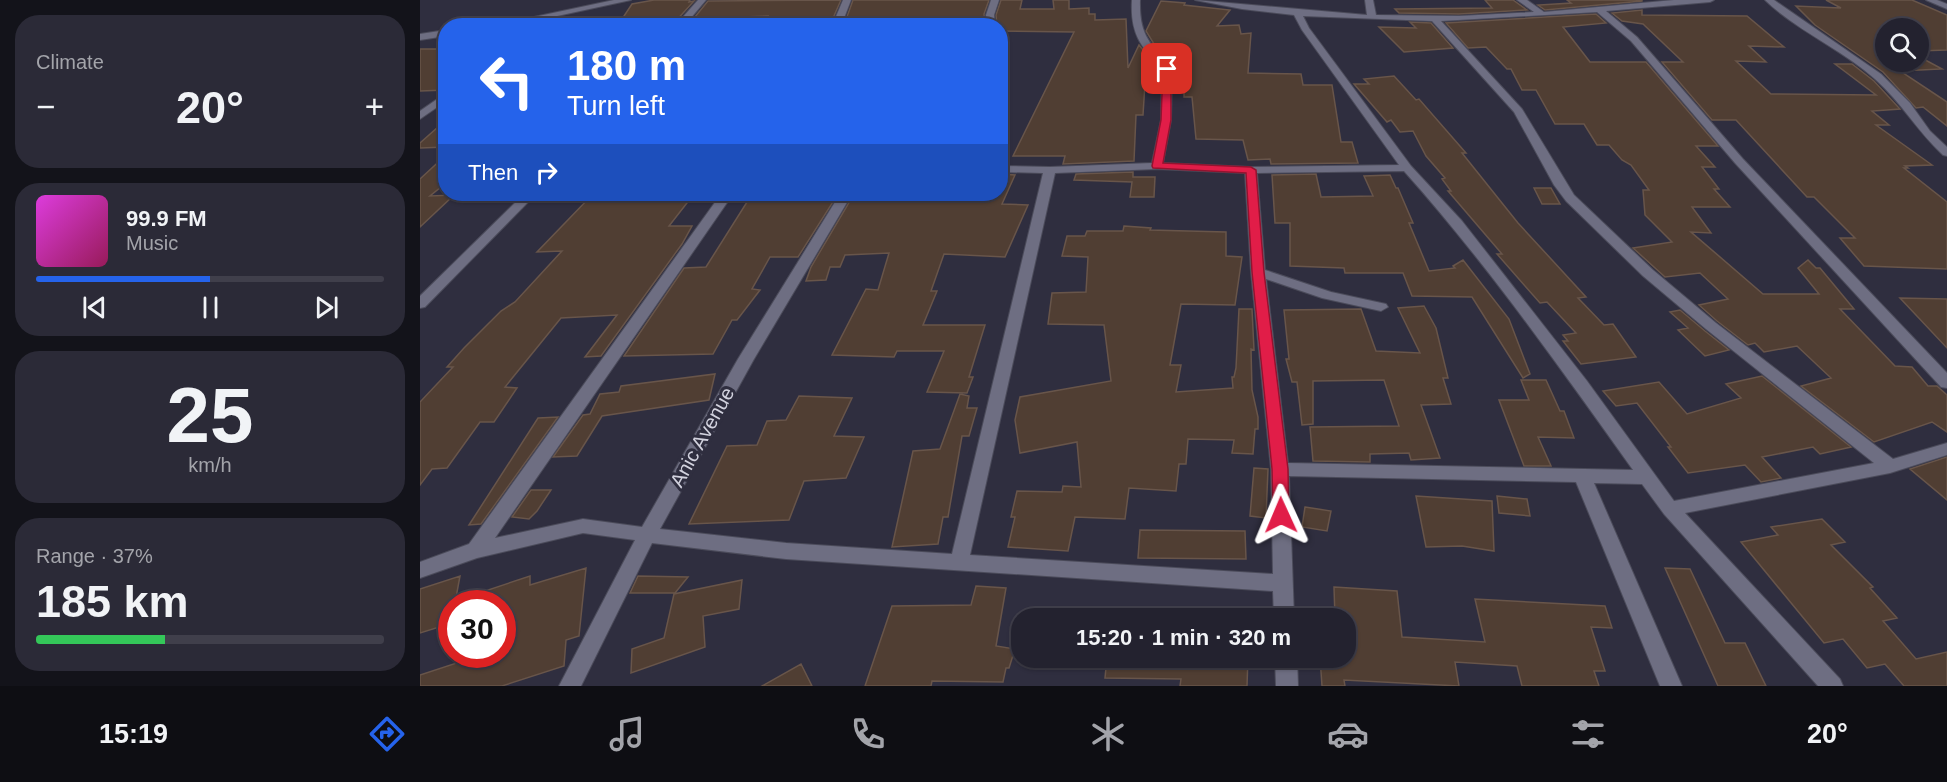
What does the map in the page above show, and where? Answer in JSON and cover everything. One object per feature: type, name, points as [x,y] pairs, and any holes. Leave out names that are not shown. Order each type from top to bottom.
[{"type":"street","points":[[538,18],[627,0]]},
{"type":"street","points":[[686,18],[702,0]]},
{"type":"street","points":[[839,18],[847,0]]},
{"type":"street","points":[[990,18],[995,0]]},
{"type":"street","points":[[1136,0],[1134,23],[1147,48],[1167,69],[1166,120],[1157,166]]},
{"type":"street","points":[[1199,0],[1298,14],[1435,19],[1600,10],[1710,0]]},
{"type":"street","points":[[1369,0],[1372,17]]},
{"type":"street","points":[[1521,0],[1542,14]]},
{"type":"street","points":[[1769,0],[1878,76],[1906,105],[1933,141],[1947,153]]},
{"type":"street","points":[[1930,0],[1947,7]]},
{"type":"street","points":[[1600,10],[1634,39],[1740,161],[1947,383]]},
{"type":"street","points":[[1298,14],[1305,28],[1407,168],[1465,234],[1581,385],[1670,509],[1832,686]]},
{"type":"street","points":[[1435,19],[1518,111],[1560,185],[1570,198],[1648,273],[1752,359],[1890,466]]},
{"type":"street","points":[[420,37],[438,34]]},
{"type":"street","points":[[420,116],[438,102]]},
{"type":"street","points":[[1008,169],[1157,166],[1251,170],[1407,168]]},
{"type":"street","points":[[959,563],[1050,170]]},
{"type":"street","points":[[1251,170],[1258,272],[1280,469],[1283,608]]},
{"type":"street","points":[[420,304],[523,201]]},
{"type":"street","points":[[476,550],[722,201]]},
{"type":"street","name":"Anic Avenue","points":[[570,686],[647,535],[746,359],[842,201]]},
{"type":"street","points":[[1258,272],[1327,295],[1381,307]]},
{"type":"street","points":[[1670,509],[1890,466],[1947,449]]},
{"type":"street","points":[[1280,469],[1646,477]]},
{"type":"street","points":[[1582,477],[1671,686]]},
{"type":"street","points":[[420,570],[476,550],[583,526],[596,526],[647,535],[786,551],[1282,583]]},
{"type":"street","points":[[1286,668],[1287,686]]},
{"type":"building","points":[[654,0],[694,1],[679,18],[623,18],[632,4]]},
{"type":"building","points":[[841,0],[833,18],[767,18],[768,16],[694,18],[708,1]]},
{"type":"building","points":[[853,0],[989,0],[984,18],[847,18]]},
{"type":"building","points":[[1001,0],[1022,0],[1020,9],[1054,9],[1053,0],[1069,0],[1069,9],[1089,8],[1089,14],[1095,14],[1095,20],[1126,19],[1128,68],[1139,45],[1156,66],[1146,67],[1143,115],[1136,115],[1134,161],[1063,164],[1065,156],[1013,156],[1074,32],[1008,31],[1008,18],[996,18]]},
{"type":"building","points":[[1485,0],[1513,0],[1527,10],[1459,14],[1399,13],[1395,9],[1492,8]]},
{"type":"building","points":[[1567,0],[1642,1],[1545,10],[1538,5],[1571,3]]},
{"type":"building","points":[[1826,0],[1912,0],[1947,15],[1947,50],[1929,51],[1929,18],[1875,18],[1875,66],[1815,25],[1796,6],[1841,8]]},
{"type":"building","points":[[1161,1],[1230,10],[1217,26],[1239,25],[1241,34],[1251,33],[1248,73],[1301,74],[1303,85],[1332,85],[1341,142],[1352,142],[1358,163],[1271,164],[1270,159],[1248,160],[1243,140],[1196,139],[1192,97],[1184,97],[1179,65],[1172,66],[1146,31]]},
{"type":"building","points":[[1642,10],[1642,15],[1747,16],[1784,47],[1749,46],[1766,62],[1736,61],[1771,94],[1876,95],[1835,64],[1852,64],[1874,81],[1900,109],[1872,111],[1889,125],[1876,125],[1932,165],[1905,166],[1908,168],[1904,168],[1947,202],[1947,269],[1864,266],[1840,238],[1855,238],[1814,197],[1807,197],[1736,120],[1712,120],[1662,62],[1683,62],[1643,24],[1622,21],[1612,13]]},
{"type":"building","points":[[1596,14],[1606,23],[1563,27],[1590,62],[1646,62],[1718,146],[1696,146],[1715,167],[1702,167],[1719,189],[1714,189],[1730,207],[1692,207],[1711,233],[1691,232],[1763,294],[1819,294],[1798,268],[1808,260],[1816,268],[1820,268],[1854,309],[1840,309],[1895,366],[1912,367],[1928,386],[1937,386],[1947,395],[1947,432],[1932,422],[1874,442],[1801,386],[1831,378],[1797,346],[1764,352],[1755,343],[1748,345],[1717,321],[1699,305],[1728,299],[1700,273],[1665,277],[1633,248],[1672,242],[1645,215],[1643,190],[1649,190],[1631,165],[1622,160],[1609,145],[1597,145],[1584,124],[1555,124],[1536,90],[1522,90],[1511,69],[1507,69],[1486,47],[1468,48],[1446,23]]},
{"type":"building","points":[[1410,22],[1431,23],[1453,48],[1404,52],[1379,27],[1416,28]]},
{"type":"building","points":[[420,49],[438,49],[438,90],[420,91]]},
{"type":"building","points":[[1929,62],[1942,69],[1929,70]]},
{"type":"building","points":[[1883,72],[1902,72],[1947,102],[1947,126],[1923,107],[1916,108]]},
{"type":"building","points":[[1394,76],[1416,100],[1419,99],[1466,153],[1462,153],[1518,223],[1586,297],[1578,298],[1604,325],[1613,324],[1636,357],[1581,364],[1563,341],[1568,341],[1563,335],[1576,333],[1547,302],[1540,303],[1497,254],[1502,254],[1448,191],[1451,191],[1442,179],[1445,178],[1426,156],[1413,131],[1400,132],[1391,120],[1387,122],[1354,84],[1369,84],[1364,79]]},
{"type":"building","points":[[438,127],[438,147],[420,148],[420,143]]},
{"type":"building","points":[[438,162],[438,190],[430,196],[438,196],[438,201],[448,201],[420,227],[420,179]]},
{"type":"building","points":[[1133,172],[1133,177],[1155,177],[1154,197],[1130,197],[1132,182],[1074,180],[1076,174]]},
{"type":"building","points":[[1316,174],[1321,197],[1373,196],[1364,176],[1390,175],[1413,223],[1409,223],[1429,271],[1455,268],[1453,266],[1463,260],[1509,319],[1530,374],[1523,378],[1472,297],[1412,296],[1403,273],[1345,273],[1344,268],[1290,266],[1290,223],[1275,223],[1272,175]]},
{"type":"building","points":[[1008,175],[1015,175],[1008,191]]},
{"type":"building","points":[[1534,188],[1551,188],[1560,204],[1542,204]]},
{"type":"building","points":[[586,201],[689,201],[669,226],[692,226],[682,244],[601,356],[585,357],[617,315],[561,318],[505,387],[517,388],[494,422],[480,422],[447,468],[432,469],[420,485],[420,402],[453,367],[447,367],[464,348],[501,311],[515,302],[562,251],[537,252]]},
{"type":"building","points":[[834,201],[798,257],[770,257],[752,289],[760,290],[737,320],[732,320],[713,354],[624,356],[684,268],[706,267],[747,202]]},
{"type":"building","points":[[850,201],[1003,201],[1002,204],[1028,205],[1005,257],[944,254],[931,291],[937,291],[923,325],[985,325],[969,377],[973,377],[967,393],[927,392],[944,351],[897,351],[894,357],[832,355],[866,289],[878,290],[889,253],[845,255],[840,267],[830,267],[826,280],[806,281],[811,267]]},
{"type":"building","points":[[1124,226],[1151,228],[1150,230],[1226,232],[1226,256],[1242,257],[1235,305],[1181,304],[1170,365],[1181,365],[1176,392],[1233,388],[1232,377],[1234,377],[1236,368],[1239,309],[1252,309],[1254,350],[1251,349],[1252,390],[1258,417],[1253,454],[1232,453],[1234,440],[1188,439],[1186,464],[1179,464],[1176,491],[1129,488],[1125,519],[1075,517],[1068,551],[1008,547],[1015,517],[1011,517],[1017,491],[1062,492],[1063,486],[1081,487],[1077,442],[1020,453],[1015,420],[1020,397],[1111,381],[1104,325],[1048,324],[1052,293],[1086,292],[1088,257],[1062,256],[1067,236],[1085,236],[1087,231],[1123,231]]},
{"type":"building","points":[[1900,298],[1947,299],[1947,348]]},
{"type":"building","points":[[1424,306],[1436,328],[1448,378],[1443,378],[1451,404],[1421,405],[1440,458],[1411,460],[1409,453],[1370,454],[1370,462],[1313,461],[1310,427],[1399,426],[1384,380],[1313,381],[1313,424],[1302,425],[1297,382],[1292,382],[1286,359],[1289,359],[1284,310],[1361,309],[1376,351],[1420,353],[1398,308]]},
{"type":"building","points":[[1680,310],[1729,350],[1705,356],[1678,330],[1688,328],[1670,312]]},
{"type":"building","points":[[715,374],[709,400],[602,416],[577,456],[553,457],[583,415],[590,414],[600,394],[619,392],[621,386]]},
{"type":"building","points":[[1762,376],[1851,447],[1820,454],[1813,447],[1762,457],[1781,478],[1761,482],[1745,465],[1688,473],[1637,403],[1616,406],[1603,391],[1659,382],[1687,414],[1741,398],[1726,384]]},
{"type":"building","points":[[1521,380],[1546,380],[1560,411],[1564,411],[1574,438],[1538,437],[1551,466],[1524,466],[1499,400],[1529,400]]},
{"type":"building","points":[[960,394],[969,396],[967,408],[977,408],[969,436],[962,436],[948,517],[943,517],[938,544],[892,547],[913,451],[940,449]]},
{"type":"building","points":[[799,396],[852,398],[834,436],[864,437],[846,478],[804,481],[789,520],[689,524],[727,446],[757,445],[767,421],[786,420]]},
{"type":"building","points":[[558,417],[481,524],[469,525],[538,418]]},
{"type":"building","points":[[1947,457],[1947,500],[1910,469]]},
{"type":"building","points":[[1254,468],[1268,469],[1266,518],[1250,516]]},
{"type":"building","points":[[531,490],[551,490],[529,519],[512,517]]},
{"type":"building","points":[[1416,496],[1492,501],[1494,551],[1462,546],[1426,547]]},
{"type":"building","points":[[1497,496],[1527,499],[1530,516],[1499,513]]},
{"type":"building","points":[[1305,507],[1331,511],[1327,531],[1302,527]]},
{"type":"building","points":[[1822,519],[1845,542],[1831,545],[1873,587],[1870,588],[1897,618],[1883,621],[1916,659],[1947,652],[1947,686],[1904,686],[1885,664],[1867,668],[1843,639],[1824,643],[1741,542],[1778,535],[1771,527]]},
{"type":"building","points":[[1140,530],[1245,531],[1246,559],[1138,558]]},
{"type":"building","points":[[586,568],[579,636],[566,640],[564,666],[502,686],[420,686],[420,675],[441,668],[516,668],[516,590],[488,590],[530,576],[530,585]]},
{"type":"building","points":[[1665,568],[1690,569],[1725,643],[1745,643],[1766,686],[1718,686]]},
{"type":"building","points":[[460,576],[457,590],[438,590],[438,627],[420,633],[420,589]]},
{"type":"building","points":[[638,576],[688,577],[675,593],[630,593]]},
{"type":"building","points":[[742,580],[739,609],[703,616],[705,647],[631,673],[632,649],[664,638],[674,594]]},
{"type":"building","points":[[976,586],[1006,588],[996,646],[1011,648],[1011,662],[1009,668],[1006,668],[1003,682],[932,681],[931,686],[865,686],[892,606],[971,605]]},
{"type":"building","points":[[1334,587],[1397,591],[1402,637],[1485,642],[1475,599],[1605,606],[1612,628],[1591,627],[1605,671],[1594,671],[1599,686],[1522,686],[1517,666],[1455,662],[1459,686],[1344,680],[1345,686],[1322,686],[1321,668],[1356,668],[1356,608],[1335,608]]},
{"type":"building","points":[[801,664],[812,686],[762,686]]},
{"type":"building","points":[[1106,668],[1248,668],[1247,686],[1180,686],[1181,679],[1105,678]]},
{"type":"route","points":[[1167,69],[1166,120],[1157,166],[1251,170],[1258,272],[1280,469],[1281,515]]}]
